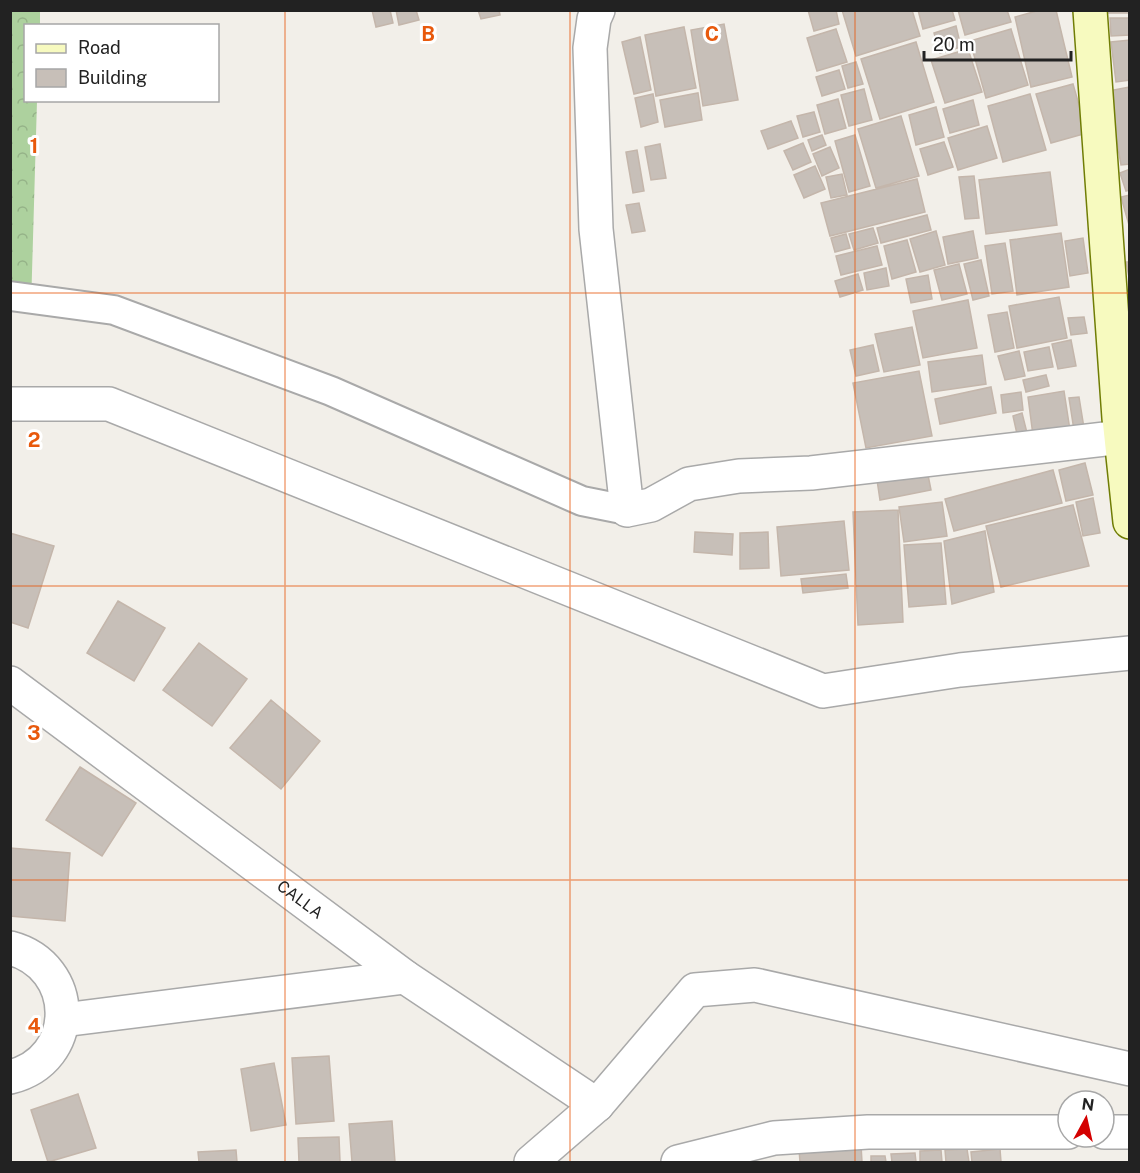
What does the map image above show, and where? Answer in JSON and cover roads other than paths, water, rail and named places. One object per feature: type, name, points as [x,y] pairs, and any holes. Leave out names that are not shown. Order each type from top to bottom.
[{"type":"street","points":[[598,10],[594,20],[590,48],[596,229],[627,510],[651,505],[688,484],[739,476],[812,474],[1124,424]]},
{"type":"street","points":[[1090,10],[1130,522]]},
{"type":"street","points":[[10,404],[109,404],[823,691],[960,670],[1130,654]]},
{"type":"street","name":"CALLA","points":[[10,682],[405,977],[597,1105]]},
{"type":"street","points":[[10,948],[24,952],[43,965],[56,984],[62,1004],[63,1020],[54,1046],[40,1063],[22,1074],[10,1077]]},
{"type":"street","points":[[63,1020],[405,977]]},
{"type":"street","points":[[531,1162],[597,1105],[695,990],[755,985],[1130,1069]]},
{"type":"street","points":[[678,1162],[774,1138],[868,1132],[1056,1132]]},
{"type":"lane","points":[[10,296],[114,310],[331,391],[582,501],[627,510]]}]
